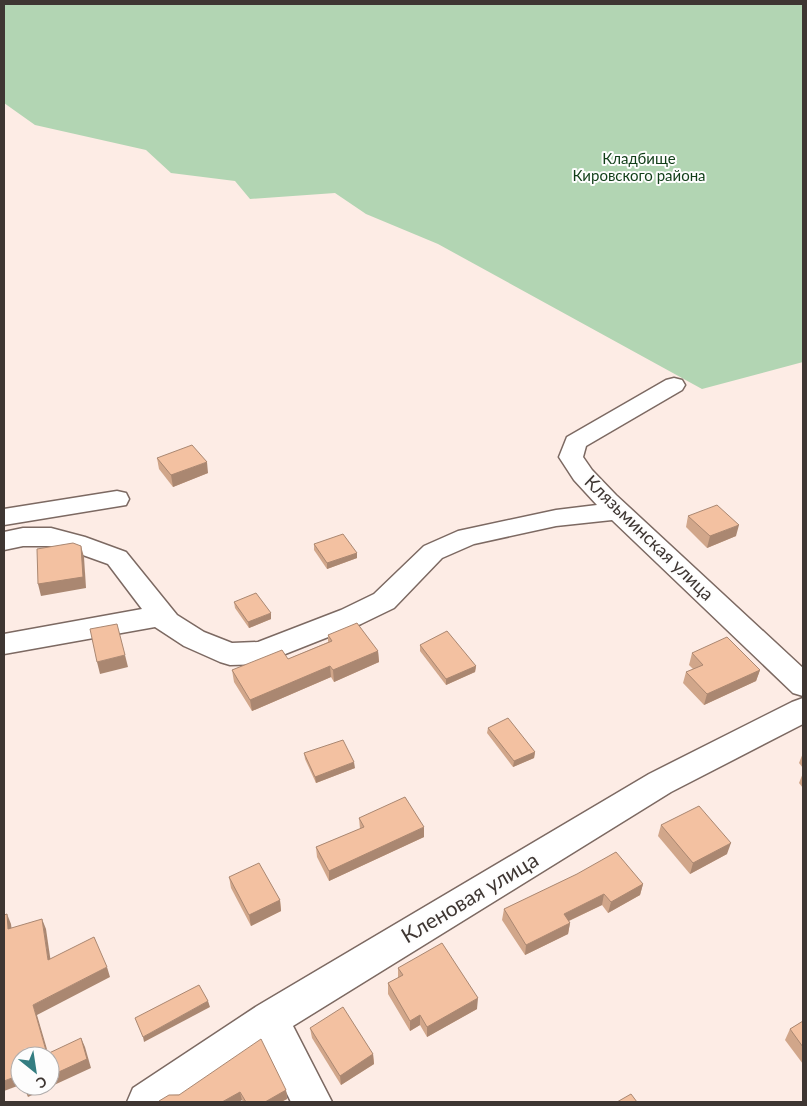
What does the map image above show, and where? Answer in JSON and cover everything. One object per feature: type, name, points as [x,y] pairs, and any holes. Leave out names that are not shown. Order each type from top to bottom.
[{"type":"street","name":"Клязьминская улица","points":[[674,385],[575,442],[571,457],[583,475],[618,511],[803,685]]},
{"type":"street","points":[[4,517],[117,499]]},
{"type":"street","points":[[4,541],[23,537],[50,537],[76,543],[117,558],[167,622],[194,639],[230,654],[260,653],[351,617],[384,601],[433,552],[467,537],[556,518],[618,511]]},
{"type":"street","points":[[4,644],[162,616]]},
{"type":"street","name":"Кленовая улица","points":[[147,1102],[270,1019],[660,783],[803,710]]},
{"type":"street","points":[[270,1019],[312,1102]]},
{"type":"green space","name":"Кладбище Кировского района","points":[[4,4],[803,4],[803,362],[702,389],[438,244],[366,214],[335,193],[250,199],[235,181],[171,173],[146,150],[35,125],[4,103]]},
{"type":"building","points":[[192,445],[207,462],[171,475],[157,458]]},
{"type":"building","points":[[717,505],[739,525],[710,536],[688,516]]},
{"type":"building","points":[[343,534],[357,553],[327,563],[314,544]]},
{"type":"building","points":[[73,543],[81,546],[83,577],[38,584],[37,549]]},
{"type":"building","points":[[256,593],[271,613],[248,622],[234,602]]},
{"type":"building","points":[[357,623],[378,651],[333,670],[330,666],[250,700],[232,670],[282,650],[288,659],[332,641],[328,635]]},
{"type":"building","points":[[117,624],[125,655],[97,662],[90,629]]},
{"type":"building","points":[[447,631],[476,666],[446,679],[420,645]]},
{"type":"building","points":[[727,637],[760,670],[707,694],[686,672],[703,665],[692,653]]},
{"type":"building","points":[[508,718],[535,752],[514,761],[488,728]]},
{"type":"building","points":[[343,740],[354,762],[315,777],[304,753]]},
{"type":"building","points":[[405,797],[424,827],[329,871],[316,847],[364,827],[359,818]]},
{"type":"building","points":[[699,806],[731,843],[693,863],[661,825]]},
{"type":"building","points":[[616,852],[643,884],[611,902],[604,894],[564,914],[570,923],[526,945],[504,909],[577,874]]},
{"type":"building","points":[[259,863],[280,900],[249,915],[229,877]]},
{"type":"building","points":[[7,914],[8,929],[42,919],[48,960],[94,937],[107,967],[33,1005],[45,1046],[10,1046],[10,1079],[4,1081],[4,915]]},
{"type":"building","points":[[442,943],[478,998],[427,1027],[420,1015],[410,1021],[388,983],[403,975],[398,968]]},
{"type":"building","points":[[199,985],[208,1001],[143,1037],[135,1018]]},
{"type":"building","points":[[343,1007],[373,1054],[340,1076],[310,1028]]},
{"type":"building","points":[[803,1021],[803,1047],[790,1029]]},
{"type":"building","points":[[81,1038],[87,1059],[60,1071],[60,1048]]},
{"type":"building","points":[[261,1039],[286,1090],[265,1102],[246,1102],[240,1092],[222,1102],[159,1101],[169,1095],[179,1095]]},
{"type":"building","points":[[631,1094],[637,1102],[617,1102]]}]
